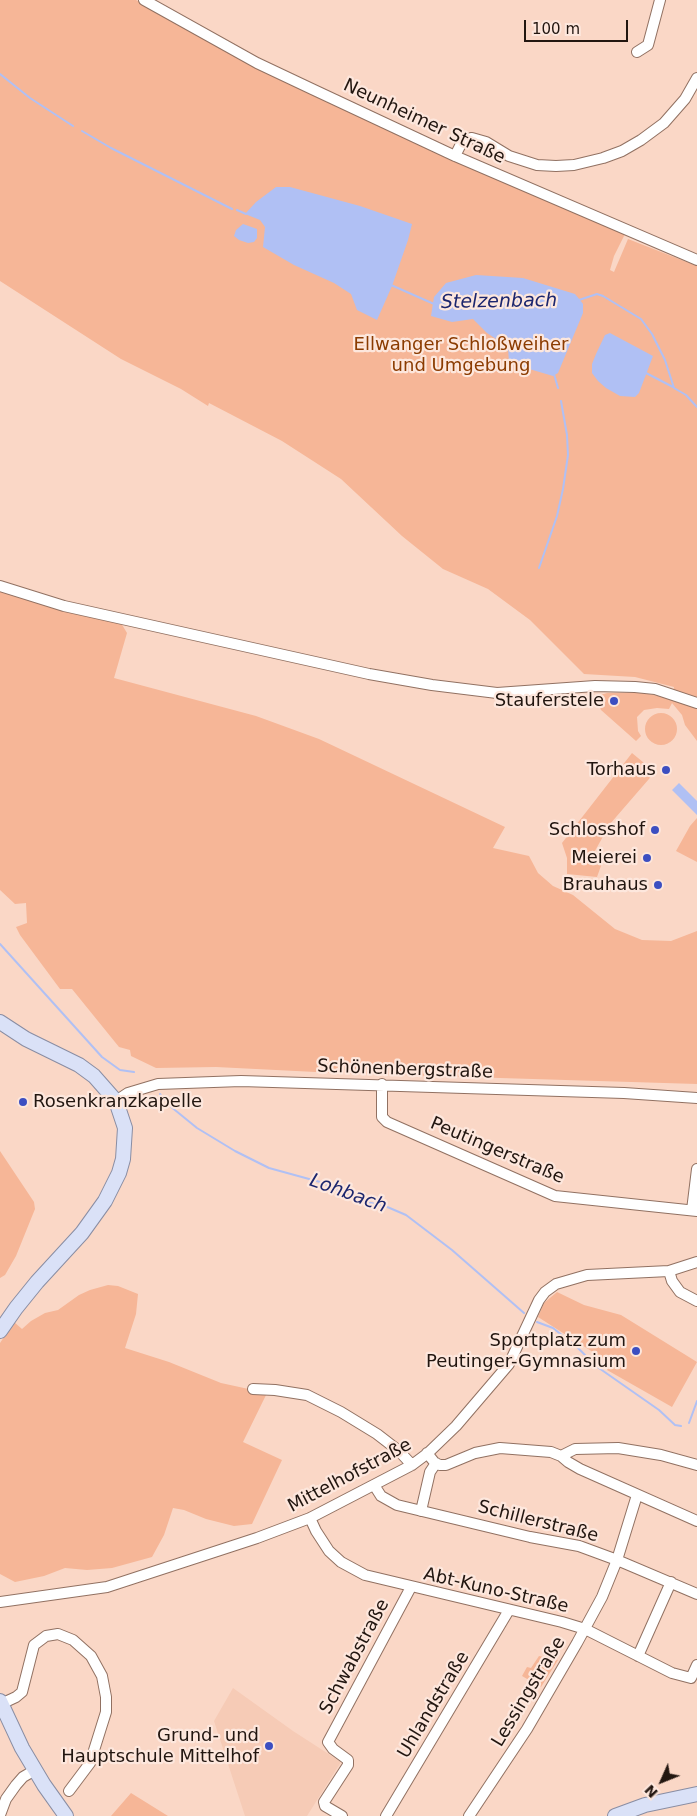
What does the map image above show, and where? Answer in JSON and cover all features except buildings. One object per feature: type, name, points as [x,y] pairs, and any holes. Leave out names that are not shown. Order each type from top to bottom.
[{"type":"main road","points":[[0,1022],[26,1039],[79,1065],[94,1076],[116,1101],[125,1128],[125,1148],[119,1173],[113,1187],[88,1226],[31,1289],[0,1330]]},
{"type":"main road","points":[[1,1702],[22,1748],[66,1816]]},
{"type":"main road","points":[[615,1816],[645,1805],[697,1794]]},
{"type":"street","name":"Neunheimer Straße","points":[[144,0],[258,63],[455,156],[697,260]]},
{"type":"street","points":[[637,52],[648,45],[660,0]]},
{"type":"street","points":[[455,156],[461,144],[467,139],[472,138],[486,142],[509,156],[537,165],[574,165],[603,158],[622,151],[664,123],[685,99],[697,78]]},
{"type":"street","points":[[0,586],[64,606],[369,674],[432,685],[497,693],[595,686],[655,689],[697,703]]},
{"type":"street","name":"Schönenbergstraße","points":[[116,1101],[128,1093],[144,1087],[166,1084],[241,1081],[624,1093],[697,1098]]},
{"type":"street","name":"Peutingerstraße","points":[[382,1084],[382,1116],[387,1122],[555,1196],[694,1211]]},
{"type":"street","points":[[694,1211],[697,1169]]},
{"type":"street","name":"Mittelhofstraße","points":[[0,1602],[107,1587],[257,1538],[310,1518],[412,1464],[456,1426],[509,1364],[539,1300],[545,1292],[556,1284],[587,1274],[669,1271],[697,1262]]},
{"type":"street","points":[[669,1271],[672,1281],[680,1292],[697,1301]]},
{"type":"street","points":[[253,1389],[307,1395],[341,1412],[377,1434],[412,1464]]},
{"type":"street","points":[[427,1453],[436,1463],[446,1465],[475,1453],[500,1448],[551,1452],[561,1456],[580,1469],[697,1521]]},
{"type":"street","points":[[561,1456],[575,1449],[618,1448],[661,1455],[697,1465]]},
{"type":"street","points":[[421,1511],[430,1472],[436,1463]]},
{"type":"street","name":"Schillerstraße","points":[[374,1485],[381,1496],[388,1501],[421,1511],[530,1537],[579,1546],[618,1560],[697,1594]]},
{"type":"street","name":"Lessingstraße","points":[[469,1816],[527,1729],[602,1597],[618,1560],[637,1495]]},
{"type":"street","name":"Abt-Kuno-Straße","points":[[310,1518],[329,1551],[342,1562],[365,1575],[585,1629],[672,1673],[691,1678],[697,1665]]},
{"type":"street","points":[[638,1656],[671,1582]]},
{"type":"street","name":"Schwabstraße","points":[[342,1816],[325,1806],[324,1802],[348,1765],[348,1760],[333,1749],[328,1742],[411,1587]]},
{"type":"street","name":"Uhlandstraße","points":[[386,1816],[509,1610]]},
{"type":"street","points":[[1,1702],[16,1697],[22,1692],[34,1645],[46,1636],[58,1634],[74,1640],[91,1656],[102,1676],[106,1697],[106,1712],[90,1763],[69,1791]]},
{"type":"street","points":[[0,1815],[6,1799],[16,1785],[23,1777],[35,1770]]},
{"type":"shaded area","name":"Grund- und Hauptschule Mittelhof","points":[[233,1688],[293,1731],[341,1762],[307,1816],[245,1816],[214,1721]]},
{"type":"green space","name":"Ellwanger Schloßweiher und Umgebung","points":[[0,0],[136,0],[257,63],[627,230],[614,256],[610,270],[614,272],[628,239],[697,266],[697,741],[685,725],[682,715],[672,703],[669,709],[644,710],[637,717],[638,731],[641,736],[636,741],[601,710],[596,701],[597,696],[607,693],[644,693],[672,699],[674,687],[635,677],[584,674],[530,620],[488,589],[443,569],[402,536],[341,479],[282,441],[209,403],[208,406],[181,389],[121,359],[0,281]]},
{"type":"green space","points":[[0,589],[121,623],[127,633],[114,678],[256,716],[319,739],[505,827],[493,848],[529,856],[538,873],[553,886],[573,895],[615,929],[642,940],[671,941],[697,931],[697,1084],[336,1073],[216,1067],[156,1068],[131,1056],[130,1050],[119,1047],[72,989],[60,989],[16,927],[27,923],[26,903],[15,904],[0,890]]},
{"type":"green space","points":[[661,713],[672,718],[677,729],[672,740],[661,745],[650,740],[645,729],[650,718]]},
{"type":"green space","points":[[632,753],[655,772],[610,824],[591,858],[602,863],[597,877],[567,874],[567,858],[562,843]]},
{"type":"green space","points":[[697,818],[697,862],[676,851],[690,826]]},
{"type":"green space","points":[[0,1151],[34,1202],[35,1209],[16,1256],[5,1275],[0,1278]]},
{"type":"green space","points":[[108,1285],[118,1286],[138,1294],[136,1314],[125,1348],[169,1362],[221,1383],[267,1393],[243,1442],[282,1460],[252,1524],[234,1526],[173,1508],[164,1535],[152,1557],[112,1568],[87,1570],[65,1568],[44,1576],[15,1582],[0,1574],[0,1343],[14,1322],[22,1329],[31,1321],[45,1313],[58,1310],[79,1295]]},
{"type":"green space","name":"Sportplatz zum Peutinger-Gymnasium","points":[[557,1292],[584,1305],[621,1315],[697,1362],[672,1407],[607,1370],[610,1363],[538,1317],[544,1303]]},
{"type":"green space","points":[[539,1656],[558,1660],[541,1687],[522,1676],[527,1667],[531,1668]]},
{"type":"green space","points":[[131,1793],[168,1816],[111,1816]]},
{"type":"water","points":[[276,187],[290,187],[360,206],[412,224],[392,286],[377,320],[357,310],[351,294],[334,283],[294,265],[263,247],[265,227],[260,220],[245,214],[256,202]]},
{"type":"water","points":[[243,224],[257,229],[257,238],[254,242],[248,243],[234,236],[236,230]]},
{"type":"water","points":[[476,275],[523,278],[575,294],[583,304],[583,313],[558,373],[553,376],[509,363],[508,347],[487,333],[473,319],[452,322],[431,316],[434,297],[446,283]]},
{"type":"water","points":[[610,333],[653,356],[639,393],[635,397],[620,396],[606,388],[592,373],[592,364],[596,354],[605,335]]},
{"type":"water","points":[[679,783],[697,801],[697,815],[672,790]]},
{"type":"waterway","name":"Stelzenbach","points":[[0,74],[30,98],[73,126]]},
{"type":"waterway","name":"Stelzenbach","points":[[82,131],[111,148],[232,209]]},
{"type":"waterway","name":"Stelzenbach","points":[[237,210],[246,214]]},
{"type":"waterway","name":"Stelzenbach","points":[[391,285],[434,304]]},
{"type":"waterway","name":"Stelzenbach","points":[[579,300],[597,294],[641,319],[652,334],[665,360],[674,388],[686,395],[697,407]]},
{"type":"waterway","points":[[646,373],[673,387]]},
{"type":"waterway","points":[[554,374],[558,388]]},
{"type":"waterway","points":[[539,568],[557,516],[568,455],[567,435],[561,401]]},
{"type":"waterway","name":"Lohbach","points":[[0,944],[102,1057],[120,1070],[134,1072]]},
{"type":"waterway","name":"Lohbach","points":[[160,1094],[170,1106],[197,1128],[235,1151],[269,1168],[320,1182],[362,1201],[385,1206],[406,1215],[452,1250],[524,1313]]},
{"type":"waterway","name":"Lohbach","points":[[537,1322],[553,1328],[596,1366],[659,1410],[675,1425],[681,1426]]},
{"type":"waterway","name":"Lohbach","points":[[689,1423],[697,1401]]},
{"type":"place","name":"Stauferstele","points":[[614,701]]},
{"type":"place","name":"Torhaus","points":[[666,770]]},
{"type":"place","name":"Schlosshof","points":[[655,830]]},
{"type":"place","name":"Meierei","points":[[647,858]]},
{"type":"place","name":"Brauhaus","points":[[658,885]]},
{"type":"place","name":"Rosenkranzkapelle","points":[[23,1102]]},
{"type":"place","name":"Sportplatz zum Peutinger-Gymnasium","points":[[636,1351]]},
{"type":"place","name":"Grund- und Hauptschule Mittelhof","points":[[269,1746]]}]
